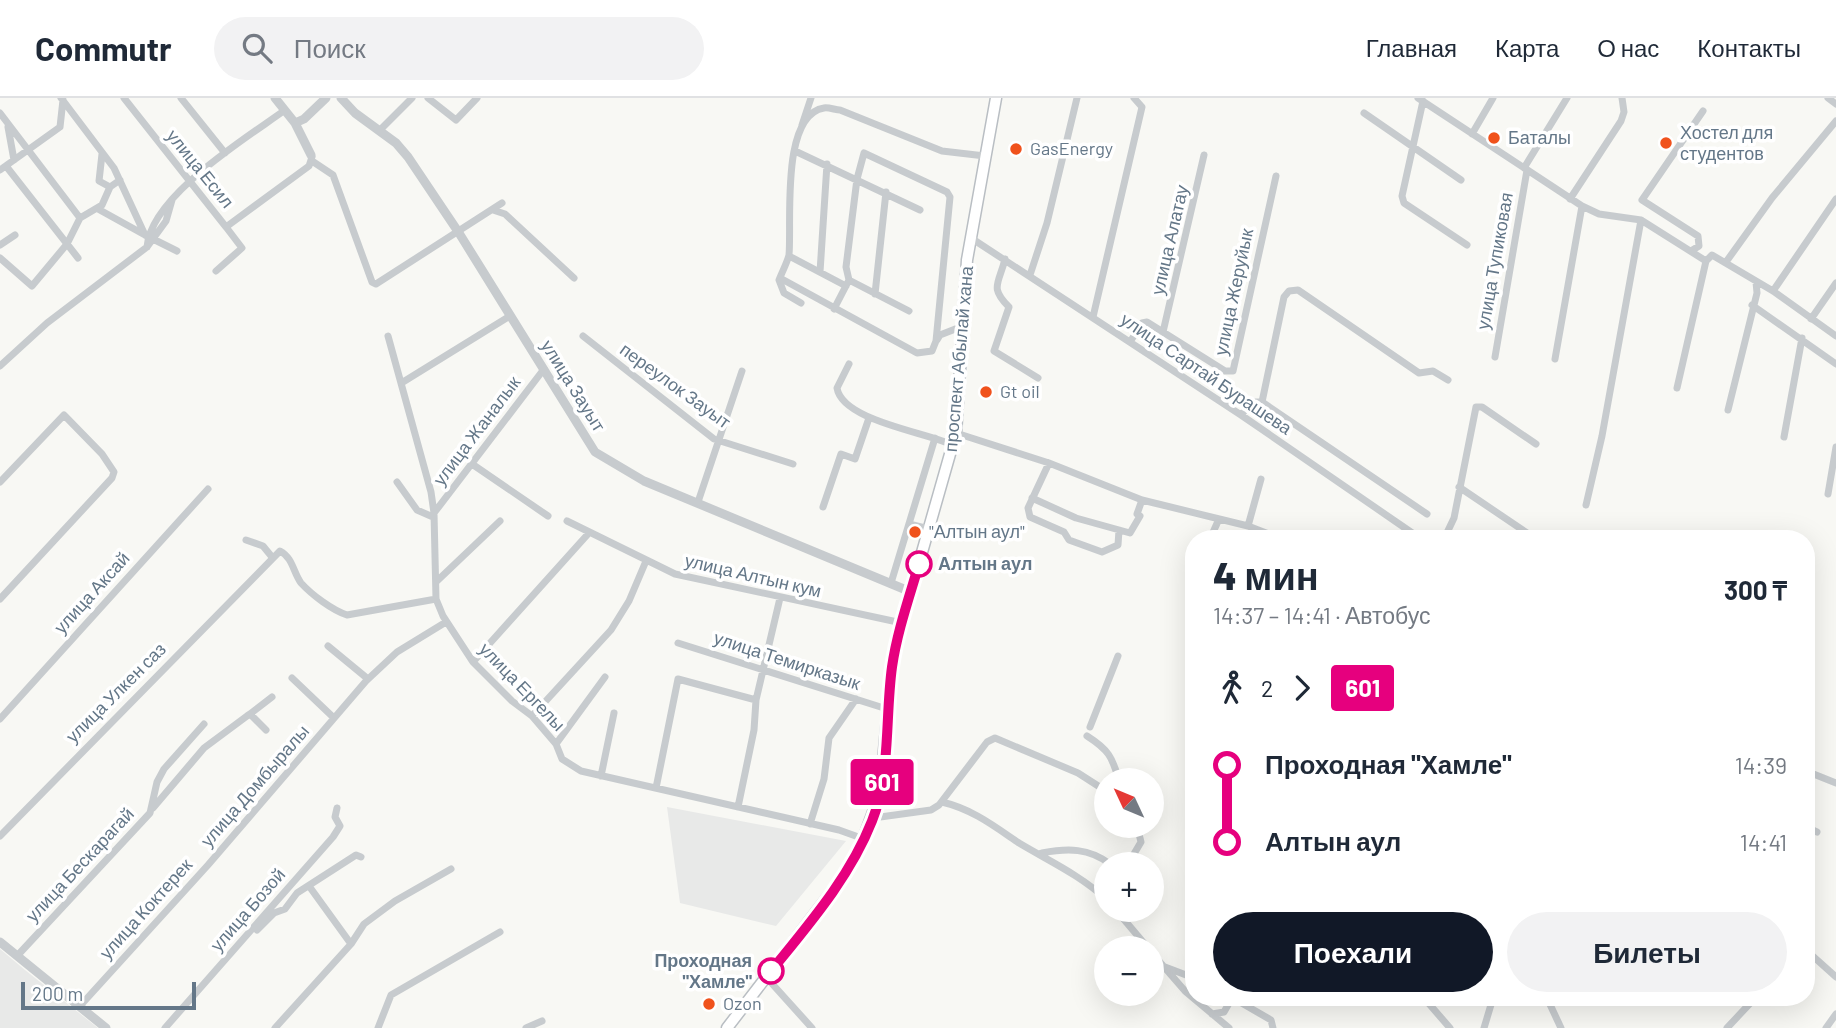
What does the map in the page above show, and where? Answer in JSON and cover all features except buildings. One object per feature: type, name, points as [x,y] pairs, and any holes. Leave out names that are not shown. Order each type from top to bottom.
[{"type":"main road","name":"проспект Абылай хана","points":[[730,1024],[838,884],[873,818],[885,763],[887,709],[902,623],[955,437],[971,238],[996,98]]},
{"type":"street","name":"улица Есил","points":[[124,98],[242,248],[216,271]]},
{"type":"street","points":[[181,98],[225,153]]},
{"type":"street","points":[[275,98],[295,123],[312,158],[333,175],[372,282],[380,282],[502,203]]},
{"type":"street","points":[[295,123],[304,119],[326,98]]},
{"type":"street","name":"улица Зауыт","points":[[341,98],[355,113],[396,143],[408,157],[459,233],[595,452],[644,481],[911,592]]},
{"type":"street","points":[[379,131],[412,98]]},
{"type":"street","points":[[428,98],[456,120],[477,98]]},
{"type":"street","points":[[801,303],[783,293],[779,286],[789,256],[788,212],[795,151],[811,98]]},
{"type":"street","points":[[1030,275],[1047,223],[1077,98]]},
{"type":"street","points":[[1093,317],[1142,109],[1134,98]]},
{"type":"street","points":[[1472,134],[1493,98]]},
{"type":"street","points":[[1525,169],[1567,98]]},
{"type":"street","points":[[1570,199],[1621,121],[1625,112],[1622,98]]},
{"type":"street","points":[[1828,98],[1836,104]]},
{"type":"street","points":[[62,99],[120,180],[149,237]]},
{"type":"street","points":[[60,127],[62,99]]},
{"type":"street","points":[[1468,245],[1404,203],[1402,196],[1421,100],[1582,206],[1599,214],[1641,220],[1706,261]]},
{"type":"street","points":[[802,126],[811,114],[824,107],[840,110],[942,152],[985,156]]},
{"type":"street","points":[[1,363],[47,323],[147,247],[149,237],[189,180],[285,110]]},
{"type":"street","points":[[1691,251],[1699,246],[1698,236],[1642,200],[1703,111]]},
{"type":"street","points":[[0,113],[80,218]]},
{"type":"street","points":[[1364,113],[1461,180]]},
{"type":"street","points":[[75,117],[3,168],[78,258]]},
{"type":"street","points":[[1726,262],[1772,198],[1836,121]]},
{"type":"street","points":[[8,123],[14,160]]},
{"type":"street","points":[[795,151],[920,210]]},
{"type":"street","points":[[102,152],[99,181],[110,187]]},
{"type":"street","points":[[834,309],[847,283],[846,267],[857,179],[861,156],[867,153],[948,194],[936,341]]},
{"type":"street","name":"улица Алатау","points":[[1163,332],[1205,155]]},
{"type":"street","points":[[226,227],[312,158]]},
{"type":"street","points":[[820,272],[827,164]]},
{"type":"street","name":"улица Тупиковая","points":[[1495,357],[1525,169]]},
{"type":"street","name":"улица Жеруйык","points":[[1163,332],[1225,371],[1233,371],[1276,176]]},
{"type":"street","points":[[0,258],[32,286],[67,244],[80,218],[98,209],[110,187],[120,180]]},
{"type":"street","points":[[875,294],[886,192]]},
{"type":"street","points":[[1773,291],[1836,198]]},
{"type":"street","points":[[1555,359],[1582,206]]},
{"type":"street","points":[[98,209],[177,251]]},
{"type":"street","points":[[493,209],[505,214],[574,278]]},
{"type":"street","points":[[1586,505],[1602,436],[1641,220]]},
{"type":"street","points":[[0,245],[15,235]]},
{"type":"street","name":"улица Сартай Бурашева","points":[[971,238],[1241,415],[1408,530]]},
{"type":"street","points":[[1677,388],[1706,261],[1712,255],[1773,291],[1836,336]]},
{"type":"street","points":[[789,256],[909,311]]},
{"type":"street","points":[[1005,259],[995,290],[996,296],[1009,307],[994,351],[1038,378]]},
{"type":"street","points":[[780,278],[916,353],[932,351],[940,335],[963,326]]},
{"type":"street","points":[[1728,410],[1757,293],[1756,282]]},
{"type":"street","points":[[1811,319],[1836,283]]},
{"type":"street","points":[[1262,402],[1284,297],[1293,290],[1419,373],[1433,371],[1448,380]]},
{"type":"street","points":[[1752,305],[1802,338],[1836,365]]},
{"type":"street","points":[[403,382],[510,316]]},
{"type":"street","points":[[1129,342],[1142,323],[1147,321],[1163,332]]},
{"type":"street","name":"улица Ергелы","points":[[388,336],[403,382],[434,515],[436,599],[446,622],[474,662],[505,695],[532,716],[556,744],[562,759],[571,766],[601,776],[864,839]]},
{"type":"street","name":"переулок Зауыт","points":[[583,336],[718,440],[793,464]]},
{"type":"street","points":[[1784,438],[1802,338]]},
{"type":"street","points":[[849,364],[840,379],[838,393],[844,405],[869,418],[945,442],[955,437],[1049,463],[1142,500],[1258,530]]},
{"type":"street","name":"улица Жаналык","points":[[434,515],[544,369]]},
{"type":"street","points":[[698,502],[742,371]]},
{"type":"street","points":[[1241,415],[1253,401],[1262,402],[1427,514]]},
{"type":"street","points":[[1448,530],[1454,518],[1476,407],[1482,407],[1536,443]]},
{"type":"street","points":[[0,482],[64,415],[112,466],[112,478],[0,599]]},
{"type":"street","points":[[823,507],[841,454],[855,459],[869,418]]},
{"type":"street","points":[[891,583],[935,438]]},
{"type":"street","points":[[1828,494],[1836,447]]},
{"type":"street","points":[[1049,463],[1028,508],[1030,517],[1065,532],[1069,540],[1102,552],[1118,545],[1119,530]]},
{"type":"street","points":[[472,464],[548,516]]},
{"type":"street","points":[[1248,526],[1261,479]]},
{"type":"street","points":[[397,482],[417,510],[434,515]]},
{"type":"street","points":[[1459,487],[1523,530]]},
{"type":"street","name":"улица Аксай","points":[[0,719],[208,489]]},
{"type":"street","points":[[1032,498],[1072,516],[1119,530],[1134,531],[1142,500]]},
{"type":"street","points":[[1065,532],[1072,516]]},
{"type":"street","points":[[1214,530],[1219,519]]},
{"type":"street","points":[[437,581],[500,521]]},
{"type":"street","name":"улица Алтын кум","points":[[567,521],[588,534],[675,574],[902,623]]},
{"type":"street","points":[[909,524],[929,529]]},
{"type":"street","points":[[474,662],[588,534]]},
{"type":"street","points":[[246,540],[263,546],[272,558],[280,551],[286,554],[302,583],[338,612],[347,615],[436,599]]},
{"type":"street","name":"улица Улкен саз","points":[[0,836],[254,573],[272,558]]},
{"type":"street","points":[[532,716],[611,630],[626,607],[646,561]]},
{"type":"street","points":[[738,807],[754,730],[756,700],[780,598]]},
{"type":"street","name":"улица Домбыралы","points":[[208,865],[368,679],[397,652],[446,622]]},
{"type":"street","name":"улица Темирказык","points":[[678,643],[887,709]]},
{"type":"street","points":[[328,646],[368,679]]},
{"type":"street","points":[[1090,727],[1118,656]]},
{"type":"street","points":[[556,744],[605,677]]},
{"type":"street","points":[[292,678],[334,718]]},
{"type":"street","points":[[656,789],[678,679],[756,700]]},
{"type":"street","points":[[152,808],[204,748],[272,697]]},
{"type":"street","points":[[810,824],[824,779],[829,738],[856,699]]},
{"type":"street","points":[[601,776],[614,713]]},
{"type":"street","points":[[250,714],[266,730]]},
{"type":"street","name":"улица Бескарагай","points":[[17,956],[152,808],[157,782],[164,769],[204,724]]},
{"type":"street","points":[[1087,736],[1111,755],[1117,768]]},
{"type":"street","points":[[873,818],[923,813],[942,802],[987,742],[995,738],[1078,773],[1094,783]]},
{"type":"street","points":[[1815,775],[1836,783]]},
{"type":"street","points":[[942,802],[985,819],[1094,887]]},
{"type":"street","name":"улица Бозой","points":[[165,1028],[333,837],[340,826],[335,817],[337,808]]},
{"type":"street","points":[[1041,853],[1060,849],[1095,852]]},
{"type":"street","points":[[251,931],[254,932],[309,886],[356,855],[361,857]]},
{"type":"street","name":"улица Коктерек","points":[[80,1006],[208,865]]},
{"type":"street","points":[[275,1028],[351,944],[364,924],[395,901],[451,869]]},
{"type":"street","points":[[309,886],[351,944]]},
{"type":"street","points":[[1126,922],[1138,936]]},
{"type":"street","points":[[378,1028],[391,995],[500,932]]},
{"type":"street","points":[[0,942],[106,1028]]},
{"type":"street","points":[[1815,958],[1836,977]]},
{"type":"street","points":[[1164,967],[1185,975]]},
{"type":"street","points":[[1164,968],[1185,989]]},
{"type":"street","points":[[766,977],[812,1028]]},
{"type":"street","points":[[1203,1006],[1229,1028]]},
{"type":"street","points":[[1211,1014],[1224,1012],[1228,1006]]},
{"type":"street","points":[[1247,1006],[1271,1020],[1273,1028]]},
{"type":"street","points":[[1431,1006],[1450,1028]]},
{"type":"street","points":[[1484,1028],[1491,1006]]},
{"type":"street","points":[[1551,1006],[1561,1028]]},
{"type":"street","points":[[1727,1028],[1748,1006]]},
{"type":"street","points":[[1826,1028],[1836,1014]]},
{"type":"street","points":[[526,1028],[542,1021]]},
{"type":"street","points":[[730,1024],[742,1028]]},
{"type":"shaded area","points":[[667,807],[846,841],[776,926],[680,903]]},
{"type":"shaded area","points":[[0,949],[25,970],[98,1028],[0,1028]]},
{"type":"bus line","name":"601","points":[[771,971],[843,877],[858,853],[873,818],[885,763],[885,733],[892,666],[919,564]]},
{"type":"place","name":"Баталы","points":[[1494,138]]},
{"type":"place","name":"Хостел для студентов","points":[[1666,143]]},
{"type":"place","name":"GasEnergy","points":[[1016,149]]},
{"type":"place","name":"Gt oil","points":[[986,392]]},
{"type":"place","name":"\"Алтын аул\"","points":[[915,532]]},
{"type":"place","name":"Алтын аул","points":[[919,564]]},
{"type":"place","name":"Проходная \"Хамле\"","points":[[771,971]]},
{"type":"place","name":"Ozon","points":[[709,1004]]}]
